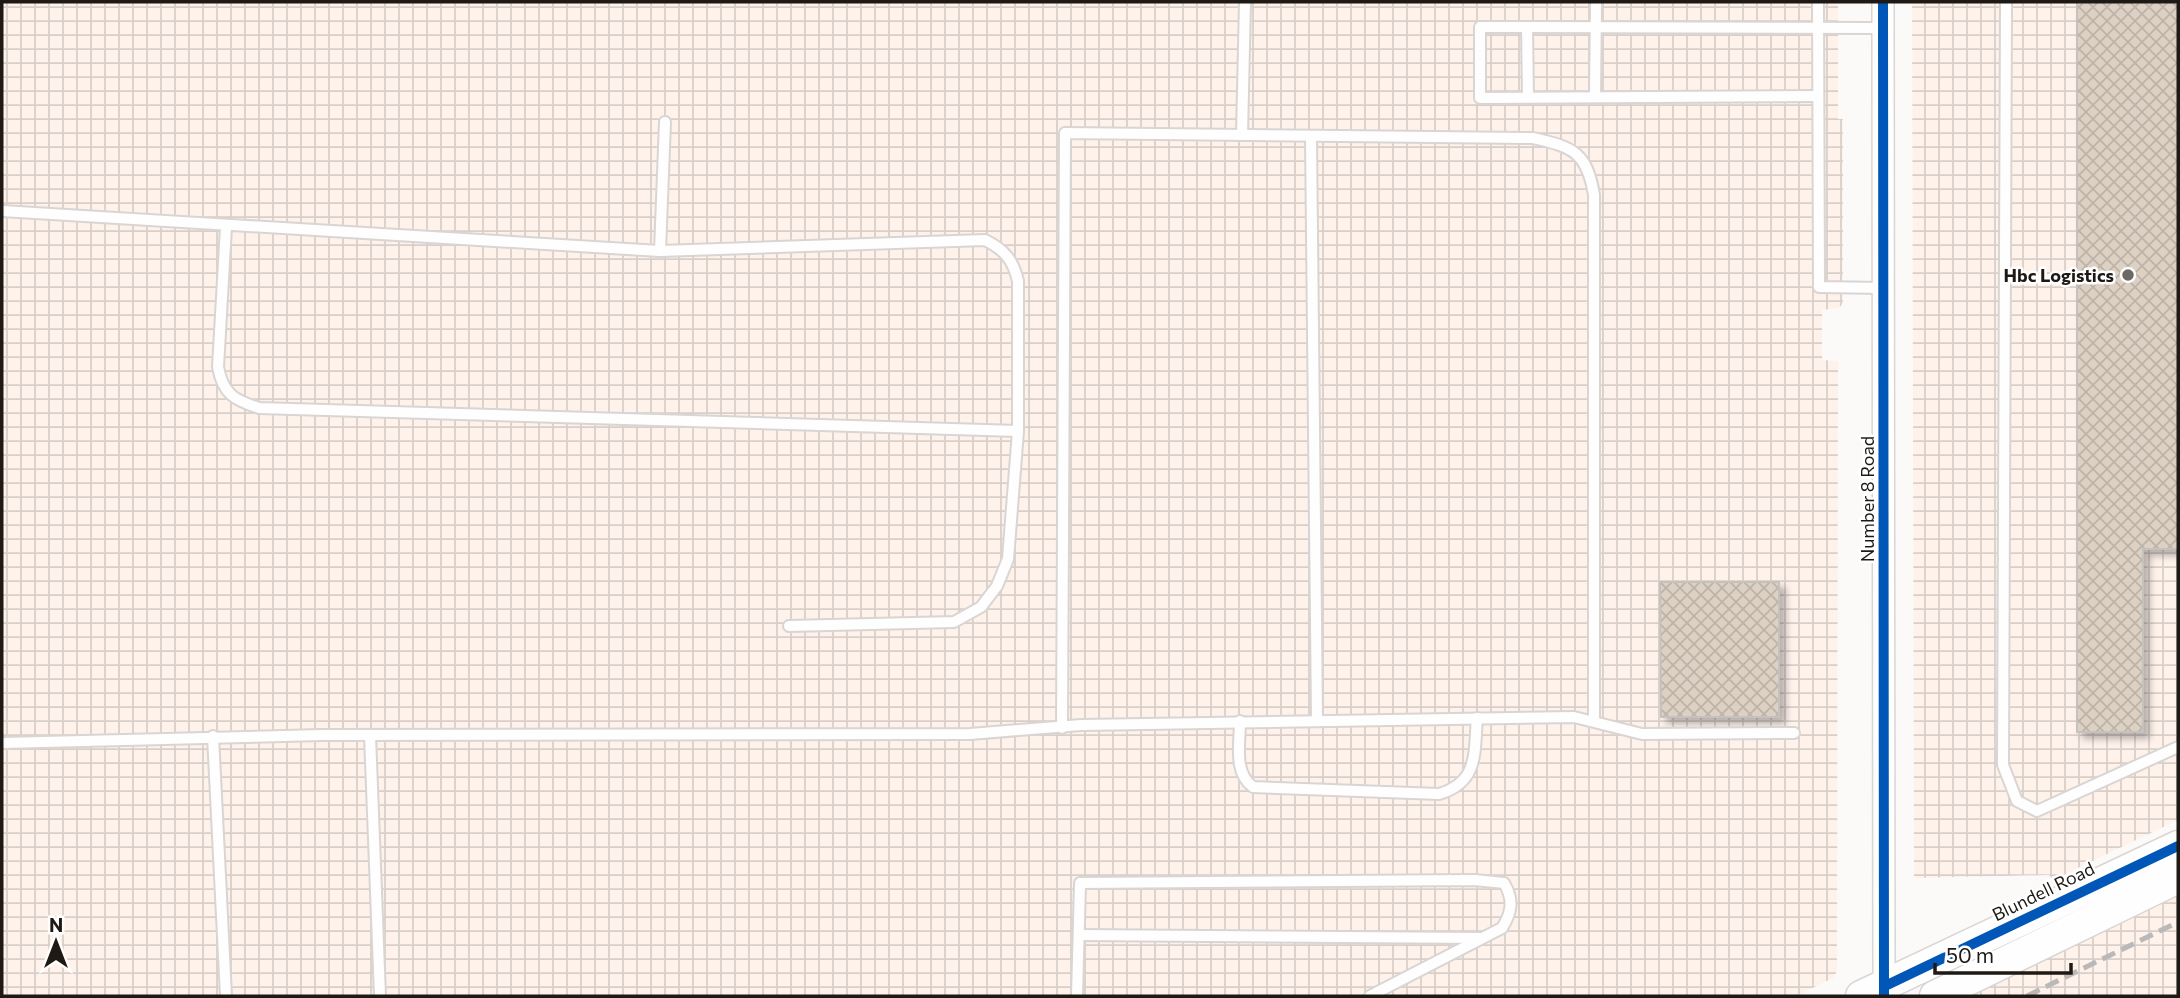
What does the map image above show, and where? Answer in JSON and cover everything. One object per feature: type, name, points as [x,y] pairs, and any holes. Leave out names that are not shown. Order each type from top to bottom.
[{"type":"main road","name":"Blundell Road","points":[[1877,993],[2178,846]]},
{"type":"main road","points":[[1934,996],[2178,878]]},
{"type":"street","name":"Number 8 Road","points":[[1877,993],[1884,288],[1882,2]]},
{"type":"lane","points":[[1242,135],[1245,2]]},
{"type":"lane","points":[[1595,2],[1595,97]]},
{"type":"lane","points":[[1818,2],[1819,288],[1884,288]]},
{"type":"lane","points":[[2006,2],[2003,765],[2017,801],[2036,811],[2178,747]]},
{"type":"lane","points":[[1818,96],[1480,98],[1480,27],[1883,27]]},
{"type":"lane","points":[[1527,27],[1528,97]]},
{"type":"lane","points":[[660,251],[664,122]]},
{"type":"lane","points":[[1062,728],[1065,133],[1533,138],[1573,151],[1590,168],[1594,195],[1594,721]]},
{"type":"lane","points":[[1311,136],[1317,719]]},
{"type":"lane","points":[[2,211],[226,227],[660,251],[985,240],[1000,248],[1014,262],[1018,281],[1018,431],[1008,559],[997,586],[981,607],[954,622],[789,626]]},
{"type":"lane","points":[[226,227],[218,368],[222,387],[234,400],[259,408],[1018,431]]},
{"type":"lane","points":[[2,743],[213,736],[970,734],[1240,721],[1574,717],[1643,734],[1794,733]]},
{"type":"lane","points":[[1240,721],[1239,765],[1244,780],[1253,787],[1440,794],[1458,788],[1468,776],[1474,755],[1477,718]]},
{"type":"lane","points":[[370,735],[380,996]]},
{"type":"lane","points":[[213,736],[226,996]]},
{"type":"lane","points":[[1077,996],[1080,883],[1475,880],[1504,883],[1511,895],[1511,914],[1502,928],[1370,996]]},
{"type":"lane","points":[[1079,934],[1483,938]]},
{"type":"shaded area","points":[[2,2],[1838,2],[1838,119],[1843,119],[1843,303],[1839,308],[1822,310],[1822,360],[1838,361],[1837,971],[1833,978],[1796,996],[2,996]]},
{"type":"shaded area","points":[[1912,2],[2178,2],[2178,820],[2053,880],[2049,875],[1914,878]]},
{"type":"shaded area","points":[[2178,891],[2178,996],[1960,996]]},
{"type":"building","name":"Hbc Logistics","points":[[2077,2],[2178,2],[2178,549],[2143,549],[2143,732],[2077,732]]},
{"type":"building","points":[[1660,582],[1779,582],[1779,717],[1661,717]]},
{"type":"railway","points":[[2027,996],[2178,922]]},
{"type":"cycle path","points":[[1883,2],[1884,996]]},
{"type":"cycle path","points":[[1885,986],[2178,846]]},
{"type":"place","name":"Hbc Logistics","points":[[2128,275]]}]
